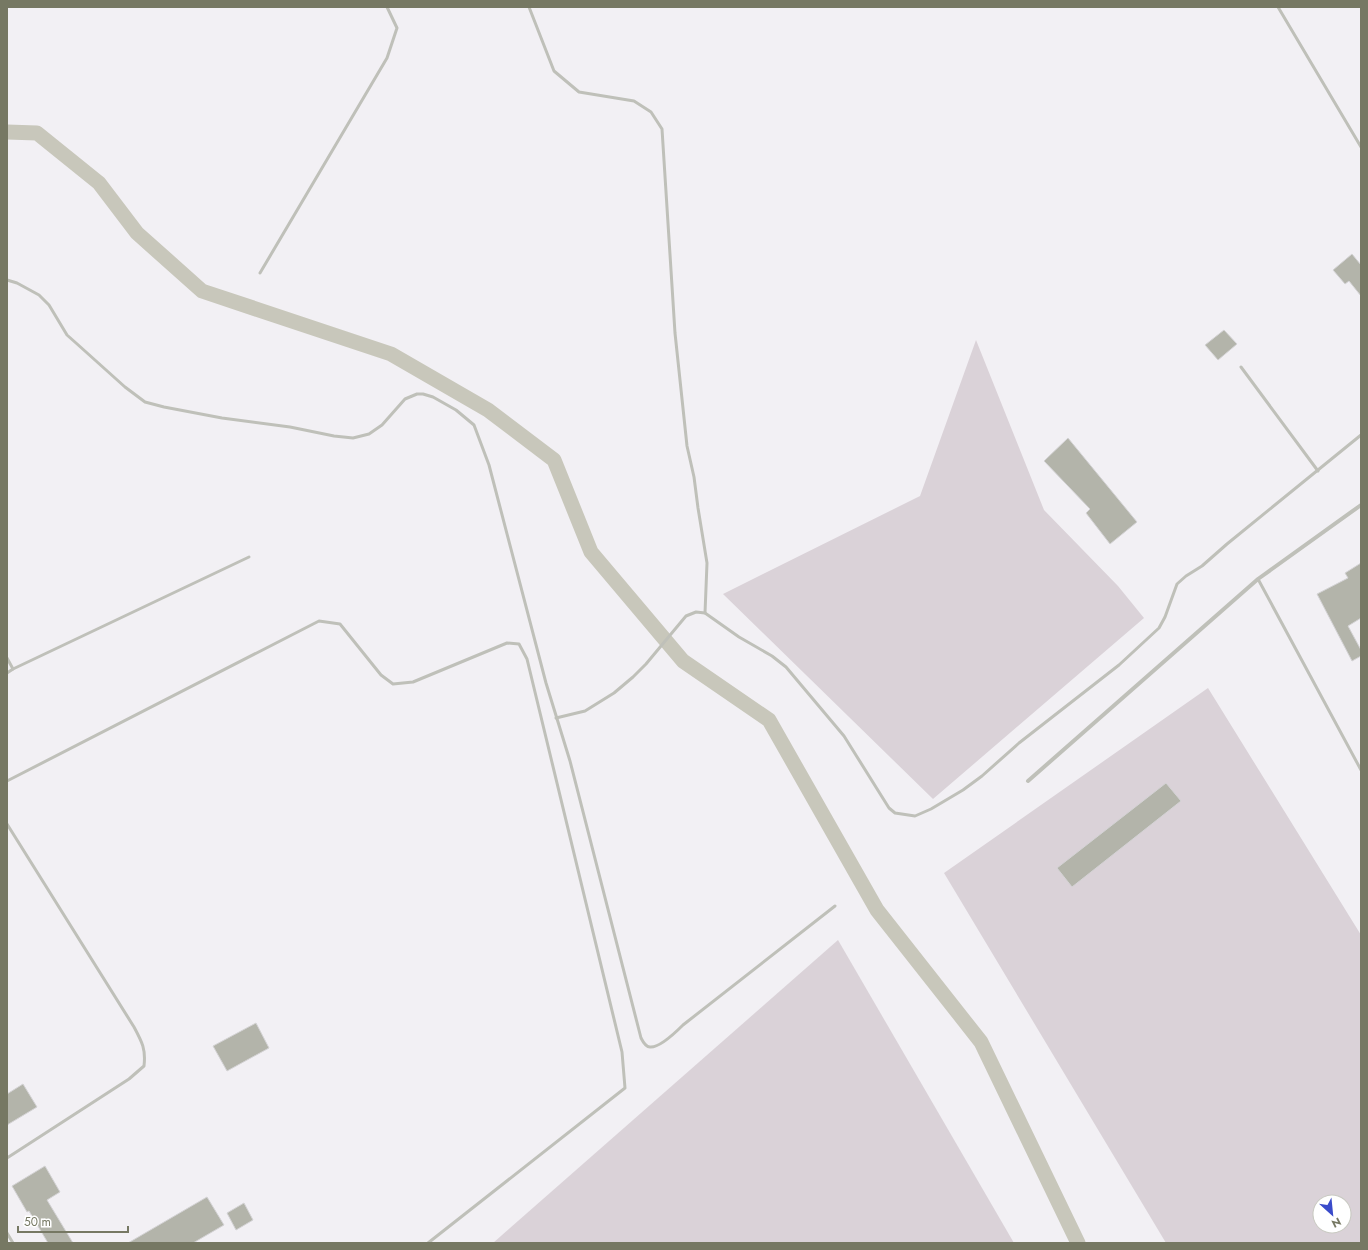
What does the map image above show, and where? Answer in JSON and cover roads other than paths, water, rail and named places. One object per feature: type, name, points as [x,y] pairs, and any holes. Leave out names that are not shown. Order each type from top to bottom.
[{"type":"street","points":[[1028,781],[1258,579],[1361,505]]},
{"type":"lane","points":[[260,273],[387,58],[397,28],[387,7]]},
{"type":"lane","points":[[529,7],[554,71],[579,92],[634,101],[651,112],[662,128],[675,333],[687,446],[694,477],[707,563],[705,613]]},
{"type":"lane","points":[[1278,7],[1361,147]]},
{"type":"lane","points":[[7,280],[17,283],[39,295],[50,305],[67,335],[125,387],[145,402],[222,418],[290,427],[334,436],[353,438],[369,434],[382,425],[405,399],[417,394],[423,394],[433,397],[456,410],[474,425],[489,466],[556,718],[570,760],[641,1038],[644,1043],[651,1047],[670,1037],[683,1025],[835,906]]},
{"type":"lane","points":[[1241,367],[1318,471]]},
{"type":"lane","points":[[556,718],[585,711],[600,703],[633,678],[681,624],[686,616],[696,612],[705,613],[786,667],[844,736],[889,808],[895,813],[915,816],[931,809],[963,790],[1019,743],[1119,664],[1159,628],[1165,617],[1177,584],[1186,576],[1202,566],[1361,435]]},
{"type":"lane","points":[[7,673],[249,557]]},
{"type":"lane","points":[[1258,579],[1361,770]]},
{"type":"lane","points":[[7,781],[319,621],[340,624],[381,675],[393,684],[413,682],[507,643],[518,644],[527,659],[529,667],[622,1052],[626,1088],[428,1243]]},
{"type":"lane","points":[[7,658],[13,669]]},
{"type":"lane","points":[[7,824],[134,1027],[143,1043],[145,1056],[144,1066],[129,1079],[7,1158]]},
{"type":"lane","points":[[7,1233],[12,1243]]},
{"type":"waterway","points":[[7,132],[37,133],[99,183],[137,233],[202,291],[391,354],[488,410],[554,460],[591,552],[683,661],[769,720],[877,910],[981,1042],[1078,1243]]}]
